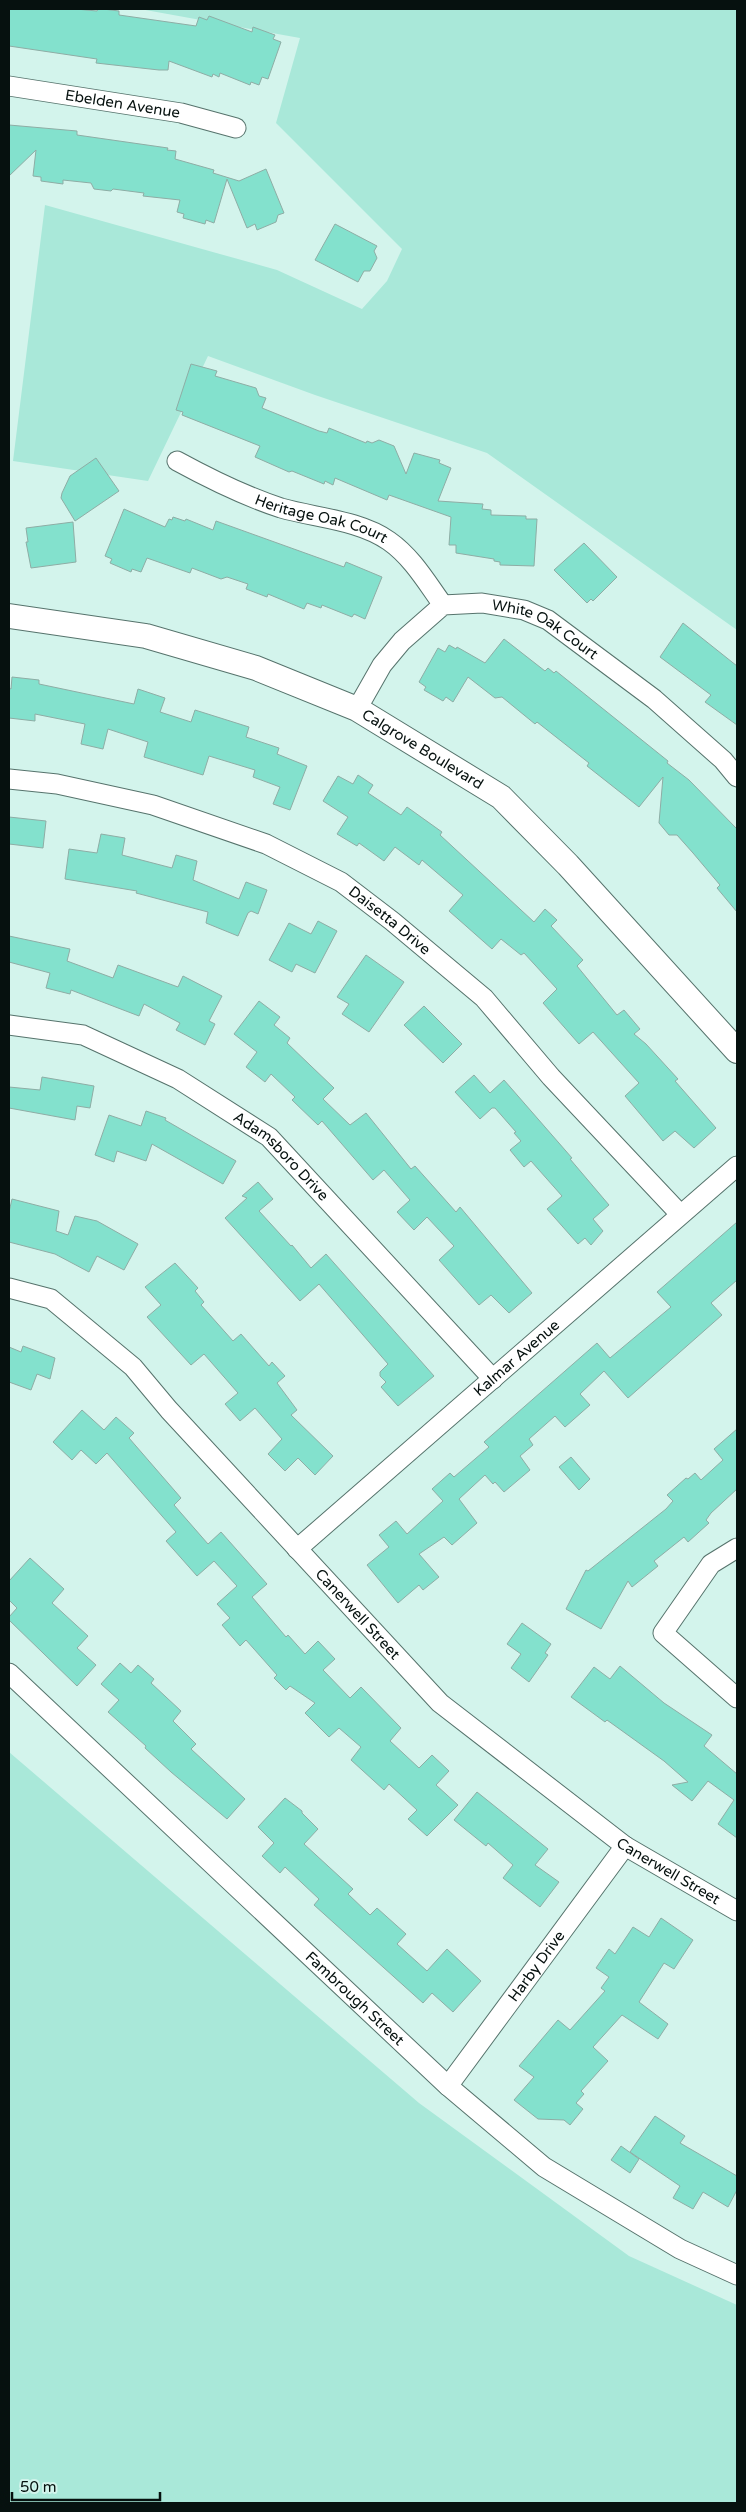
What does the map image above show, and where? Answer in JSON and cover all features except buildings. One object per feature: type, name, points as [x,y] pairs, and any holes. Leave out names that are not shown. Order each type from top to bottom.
[{"type":"street","name":"Ebelden Avenue","points":[[9,86],[181,113],[236,128]]},
{"type":"street","name":"Heritage Oak Court","points":[[177,461],[236,491],[281,508],[362,528],[389,541],[410,560],[443,605]]},
{"type":"street","name":"White Oak Court","points":[[443,605],[482,603],[524,610],[548,620],[654,699],[723,760],[737,777]]},
{"type":"street","points":[[357,709],[382,665],[402,640],[443,605]]},
{"type":"street","name":"Calgrove Boulevard","points":[[9,616],[146,636],[256,668],[357,709],[501,797],[574,872],[737,1051]]},
{"type":"street","name":"Daisetta Drive","points":[[9,779],[57,784],[153,805],[266,844],[341,882],[392,921],[484,998],[551,1077],[680,1214]]},
{"type":"street","name":"Adamsboro Drive","points":[[9,1025],[83,1035],[178,1080],[269,1137],[493,1379]]},
{"type":"street","name":"Kalmar Avenue","points":[[297,1549],[737,1166]]},
{"type":"street","name":"Canerwell Street","points":[[9,1288],[51,1299],[133,1367],[169,1410],[440,1704],[625,1846],[737,1911]]},
{"type":"street","points":[[737,1548],[712,1564],[663,1632],[737,1698]]},
{"type":"street","name":"Fambrough Street","points":[[9,1673],[448,2086],[544,2167],[680,2250],[737,2275]]},
{"type":"street","name":"Harby Drive","points":[[448,2086],[625,1846]]},
{"type":"green space","points":[[140,9],[737,9],[737,630],[487,453],[315,395],[208,356],[148,481],[13,461],[45,205],[277,270],[362,309],[387,281],[402,249],[276,123],[300,38]]},
{"type":"green space","points":[[9,1752],[419,2103],[629,2256],[737,2305],[737,2503],[9,2503]]}]
